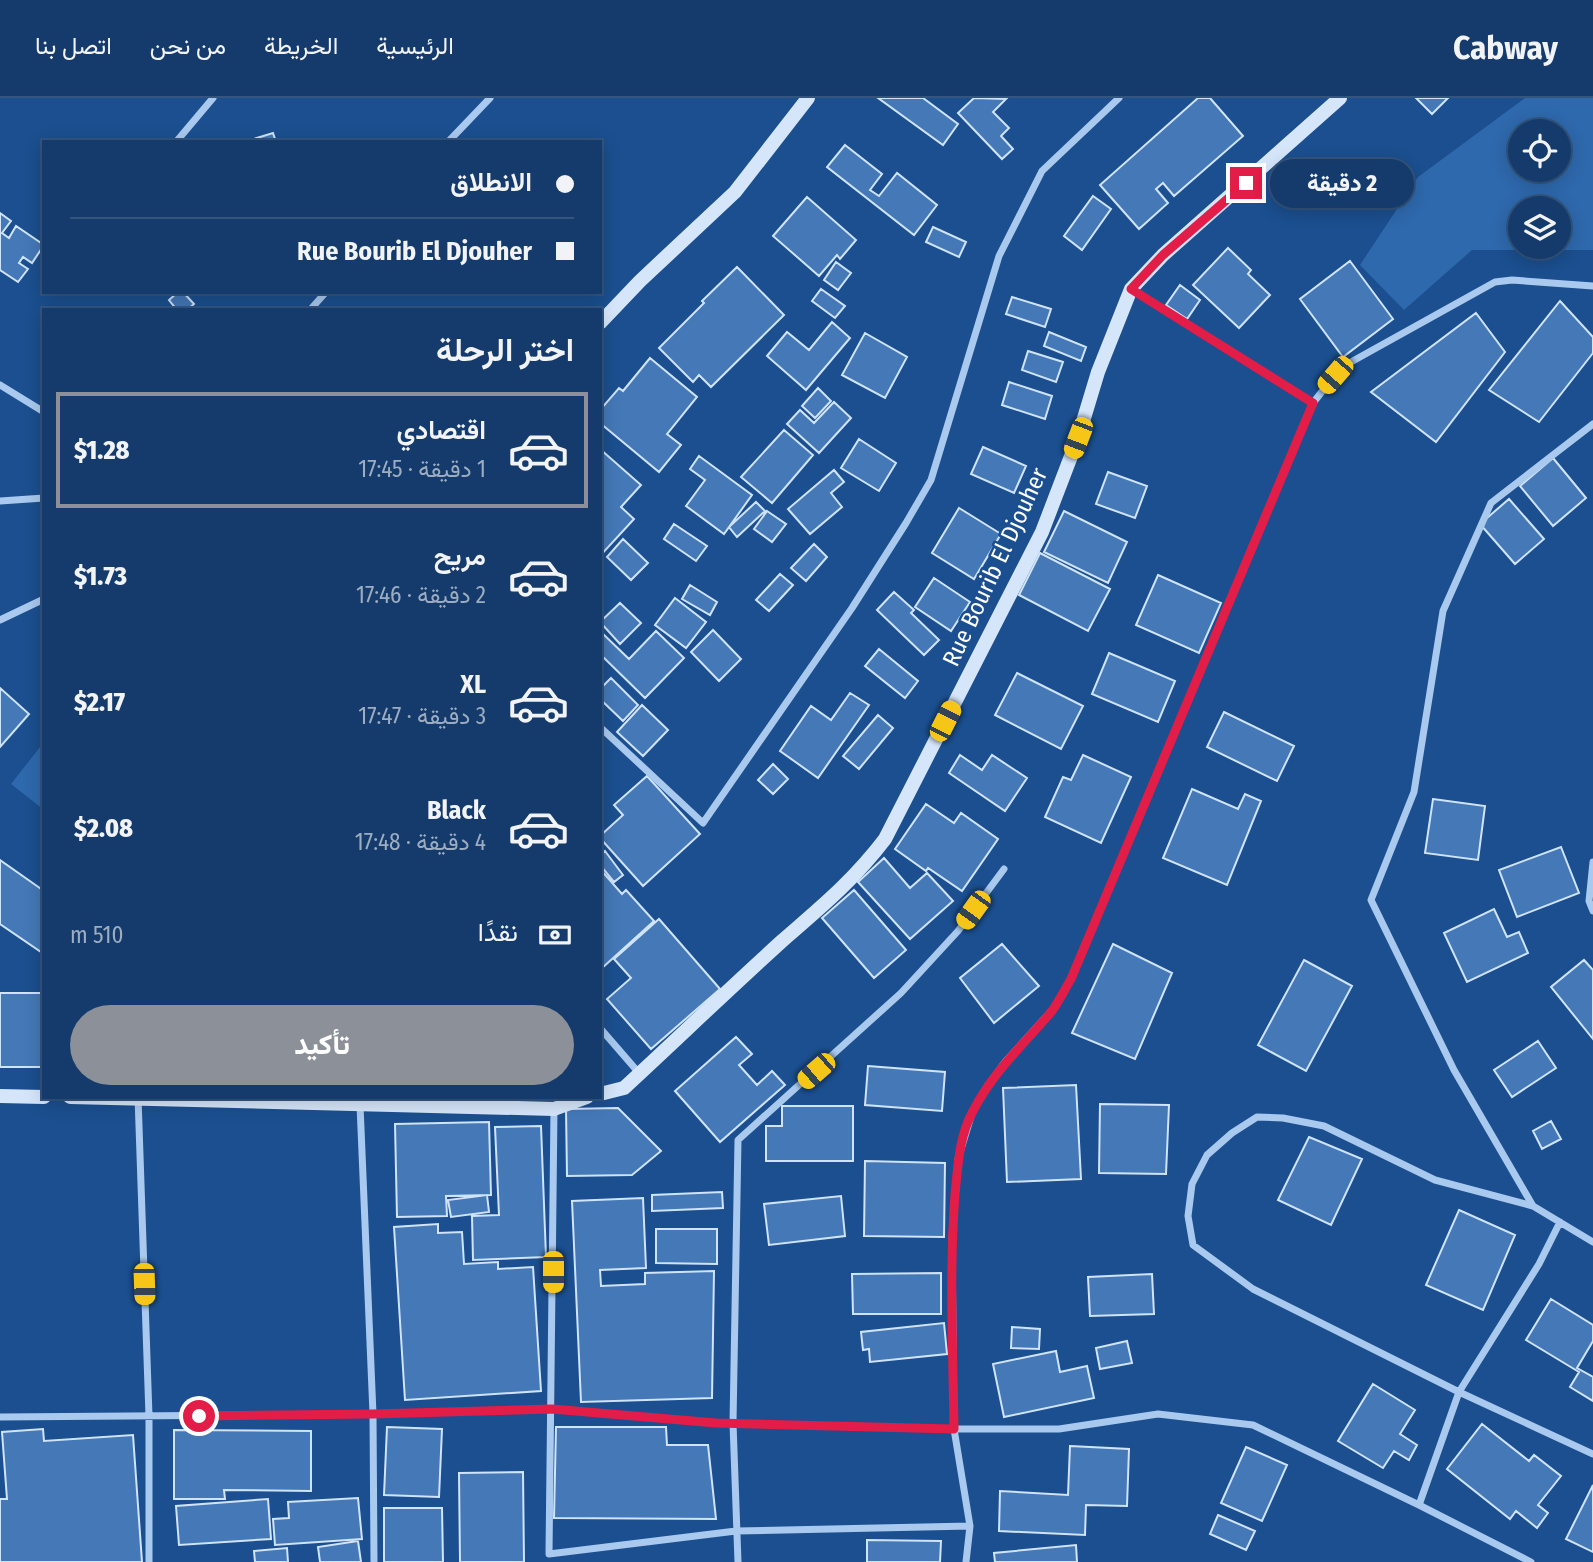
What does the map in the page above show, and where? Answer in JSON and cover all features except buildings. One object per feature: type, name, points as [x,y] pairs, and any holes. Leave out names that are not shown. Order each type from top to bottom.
[{"type":"main road","points":[[602,321],[640,281],[735,192],[808,98]]},
{"type":"main road","name":"Rue Bourib El Djouher","points":[[602,1094],[624,1088],[863,869],[885,839],[1042,532],[1078,438],[1098,372],[1131,289],[1163,255],[1340,98]]},
{"type":"main road","points":[[0,1096],[42,1097]]},
{"type":"main road","points":[[170,1099],[554,1109],[582,1099]]},
{"type":"street","points":[[178,140],[213,98]]},
{"type":"street","points":[[451,140],[490,98]]},
{"type":"street","points":[[602,729],[703,823],[852,608],[930,480],[999,256],[1042,171],[1119,98]]},
{"type":"street","points":[[966,1562],[970,1526],[954,1429],[952,1238],[958,1159],[964,1134],[988,1085],[1013,1052],[1053,1009],[1071,979],[1313,403],[1335,375],[1351,362],[1495,282],[1511,280],[1593,286]]},
{"type":"street","points":[[1131,289],[1313,403]]},
{"type":"street","points":[[312,308],[324,294]]},
{"type":"street","points":[[0,385],[42,411]]},
{"type":"street","points":[[1533,1206],[1454,1069],[1371,900],[1414,792],[1443,611],[1491,503],[1593,424]]},
{"type":"street","points":[[0,501],[42,498]]},
{"type":"street","points":[[0,620],[42,600]]},
{"type":"street","points":[[1593,862],[1589,901],[1593,911]]},
{"type":"street","points":[[738,1562],[733,1423],[738,1140],[901,993],[958,931],[1003,869]]},
{"type":"street","points":[[602,1030],[639,1074]]},
{"type":"street","points":[[138,1099],[149,1416],[149,1562]]},
{"type":"street","points":[[360,1105],[373,1414],[374,1562]]},
{"type":"street","points":[[554,1109],[549,1554],[736,1531],[970,1526]]},
{"type":"street","points":[[1593,1242],[1533,1206],[1435,1180],[1324,1126],[1283,1118],[1257,1117],[1232,1133],[1207,1155],[1192,1184],[1188,1216],[1193,1245],[1253,1289],[1459,1392],[1593,1454]]},
{"type":"street","points":[[1419,1505],[1459,1392],[1539,1265],[1560,1222]]},
{"type":"street","points":[[0,1417],[373,1414],[552,1409],[733,1423],[1059,1429],[1158,1414],[1253,1425],[1531,1562]]},
{"type":"shaded area","points":[[1525,98],[1593,98],[1593,250],[1571,250],[1571,196],[1508,196],[1508,250],[1472,250],[1404,310],[1360,265],[1418,177]]},
{"type":"shaded area","points":[[42,745],[42,808],[11,784]]},
{"type":"route","points":[[199,1416],[552,1409],[716,1423],[954,1429],[952,1238],[958,1159],[964,1134],[988,1085],[1021,1043],[1053,1009],[1071,979],[1313,403],[1131,289],[1163,255],[1246,183]]}]
